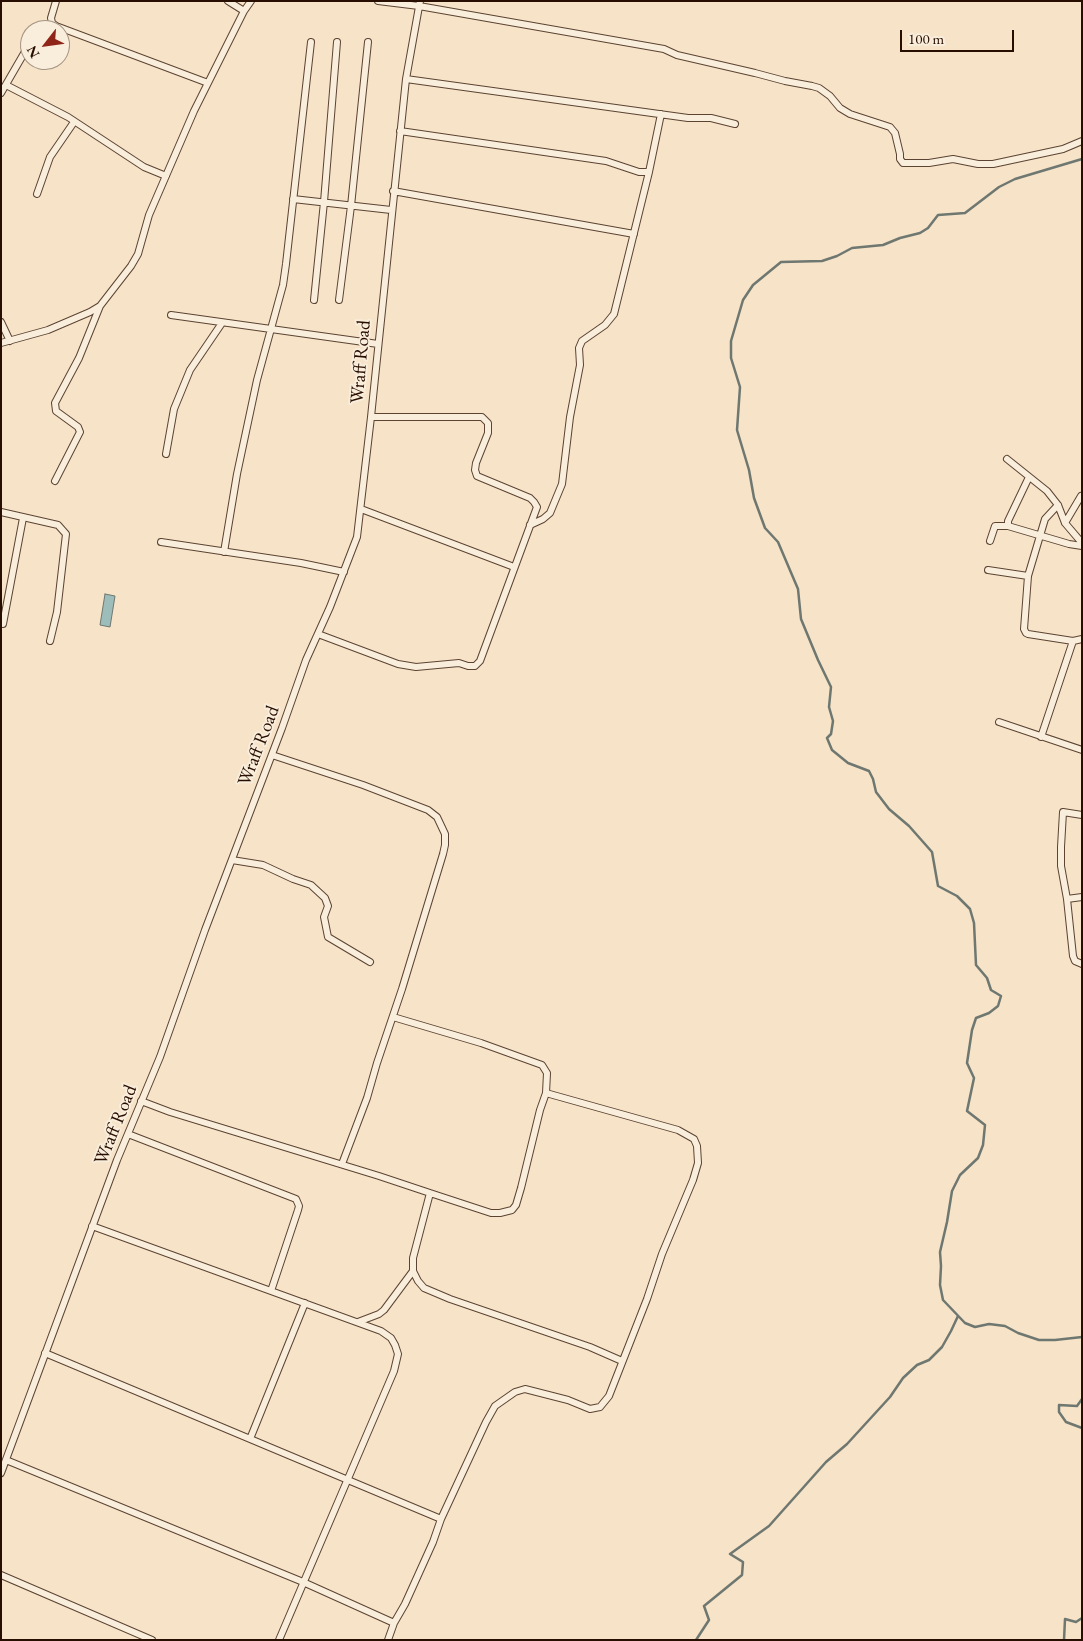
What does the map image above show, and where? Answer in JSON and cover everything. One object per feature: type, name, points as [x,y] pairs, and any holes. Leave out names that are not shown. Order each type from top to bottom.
[{"type":"street","points":[[51,20],[56,1]]},
{"type":"street","points":[[228,1],[244,11]]},
{"type":"street","points":[[55,481],[80,432],[78,427],[56,411],[55,404],[80,358],[100,306],[138,254],[149,215],[194,111],[244,11],[251,1]]},
{"type":"street","points":[[378,1],[419,4],[664,49],[677,56],[819,88],[830,96],[840,108],[850,114],[890,127],[894,133],[900,159],[903,163],[953,160],[988,165],[1063,149],[1082,141]]},
{"type":"street","name":"Wraff Road","points":[[1,1473],[92,1226],[160,1057],[306,660],[357,537],[406,79],[419,4]]},
{"type":"street","points":[[70,31],[208,83]]},
{"type":"street","points":[[224,552],[237,474],[257,380],[283,285],[311,42]]},
{"type":"street","points":[[314,300],[337,42]]},
{"type":"street","points":[[339,300],[368,42]]},
{"type":"street","points":[[1,93],[20,60]]},
{"type":"street","points":[[406,79],[688,118],[711,118],[735,124]]},
{"type":"street","points":[[6,85],[74,122],[144,167],[166,176]]},
{"type":"street","points":[[530,525],[543,519],[550,513],[562,484],[570,417],[580,365],[580,348],[582,342],[605,325],[614,314],[649,172],[661,114]]},
{"type":"street","points":[[37,194],[50,157],[74,122]]},
{"type":"street","points":[[400,131],[606,161],[639,172],[649,172]]},
{"type":"street","points":[[393,191],[634,234]]},
{"type":"street","points":[[293,199],[392,210]]},
{"type":"street","points":[[1,343],[48,330],[100,306]]},
{"type":"street","points":[[171,315],[378,344]]},
{"type":"street","points":[[1,322],[10,341]]},
{"type":"street","points":[[166,454],[174,409],[190,370],[222,322]]},
{"type":"street","points":[[318,634],[398,664],[416,667],[458,662],[468,666],[475,666],[480,661],[536,507],[530,498],[477,476],[475,470],[476,463],[488,433],[488,423],[482,417],[371,418]]},
{"type":"street","points":[[1007,459],[1039,484],[1058,504],[1065,523],[1082,545]]},
{"type":"street","points":[[1008,526],[1008,520],[1029,477]]},
{"type":"street","points":[[1065,523],[1081,496]]},
{"type":"street","points":[[1058,504],[1045,519],[1028,576],[1025,632],[1073,641],[1082,638]]},
{"type":"street","points":[[361,509],[514,567]]},
{"type":"street","points":[[1,512],[58,525],[66,534],[58,612],[50,641]]},
{"type":"street","points":[[3,624],[23,518]]},
{"type":"street","points":[[990,541],[995,526],[1008,526],[1069,544],[1082,545]]},
{"type":"street","points":[[161,542],[301,563],[344,572]]},
{"type":"street","points":[[988,570],[1028,576]]},
{"type":"street","points":[[1041,738],[1073,641]]},
{"type":"street","points":[[999,722],[1041,738],[1082,750]]},
{"type":"street","points":[[272,755],[363,785],[428,810],[437,817],[442,825],[445,839],[443,854],[393,1018],[367,1098],[342,1164]]},
{"type":"street","points":[[1082,815],[1063,812],[1061,847],[1061,866],[1067,899],[1073,956],[1075,961],[1082,964]]},
{"type":"street","points":[[232,860],[263,865],[293,879],[312,885],[324,898],[328,906],[324,917],[328,937],[370,962]]},
{"type":"street","points":[[1067,899],[1082,897]]},
{"type":"street","points":[[141,1101],[491,1213],[512,1210],[516,1205],[521,1188],[546,1093],[547,1073],[542,1064],[481,1043],[393,1018]]},
{"type":"street","points":[[388,1640],[394,1623],[424,1564],[441,1519],[495,1406],[515,1392],[526,1389],[568,1400],[590,1409],[600,1407],[609,1396],[698,1163],[697,1146],[694,1139],[678,1130],[546,1093]]},
{"type":"street","points":[[128,1134],[296,1199],[299,1206],[298,1210],[270,1291]]},
{"type":"street","points":[[430,1194],[413,1258],[413,1271],[424,1288],[450,1299],[590,1347],[622,1361]]},
{"type":"street","points":[[92,1226],[381,1331],[391,1338],[396,1345],[398,1354],[394,1371],[279,1640]]},
{"type":"street","points":[[358,1322],[379,1314],[384,1310],[413,1271]]},
{"type":"street","points":[[404,1284],[420,1284]]},
{"type":"street","points":[[250,1439],[305,1303]]},
{"type":"street","points":[[45,1353],[441,1519]]},
{"type":"street","points":[[6,1460],[303,1582],[394,1623]]},
{"type":"street","points":[[1,1575],[152,1640]]},
{"type":"water","points":[[105,594],[115,596],[110,627],[100,625]]},
{"type":"waterway","points":[[1082,159],[1015,179],[999,187],[965,213],[938,215],[928,228],[920,233],[883,245],[852,248],[822,261],[781,262],[753,285],[743,300],[731,341],[731,358],[740,387],[737,430],[749,470],[754,498],[765,528],[778,542],[798,589],[801,619],[831,687],[829,707],[833,721],[831,734],[827,738],[832,750],[848,763],[869,771],[876,792],[889,809],[909,826],[932,852],[938,886],[957,896],[970,909],[974,923],[976,965],[987,978],[991,990],[1001,996],[998,1006],[989,1013],[976,1018],[972,1030],[967,1063],[974,1078],[967,1111],[985,1125],[983,1145],[978,1158],[960,1175],[952,1191],[940,1252],[940,1285],[943,1300],[965,1323],[975,1327],[989,1324],[1005,1326],[1018,1333],[1039,1340],[1082,1337]]},
{"type":"waterway","points":[[696,1640],[709,1620],[704,1606],[742,1575],[743,1562],[730,1554],[769,1526],[826,1462],[847,1444],[890,1397],[903,1378],[917,1365],[929,1360],[942,1347],[958,1316]]},
{"type":"waterway","points":[[1082,1399],[1077,1406],[1059,1405],[1059,1412],[1066,1422],[1082,1428]]},
{"type":"waterway","points":[[1064,1640],[1065,1619],[1076,1622],[1082,1618]]}]
